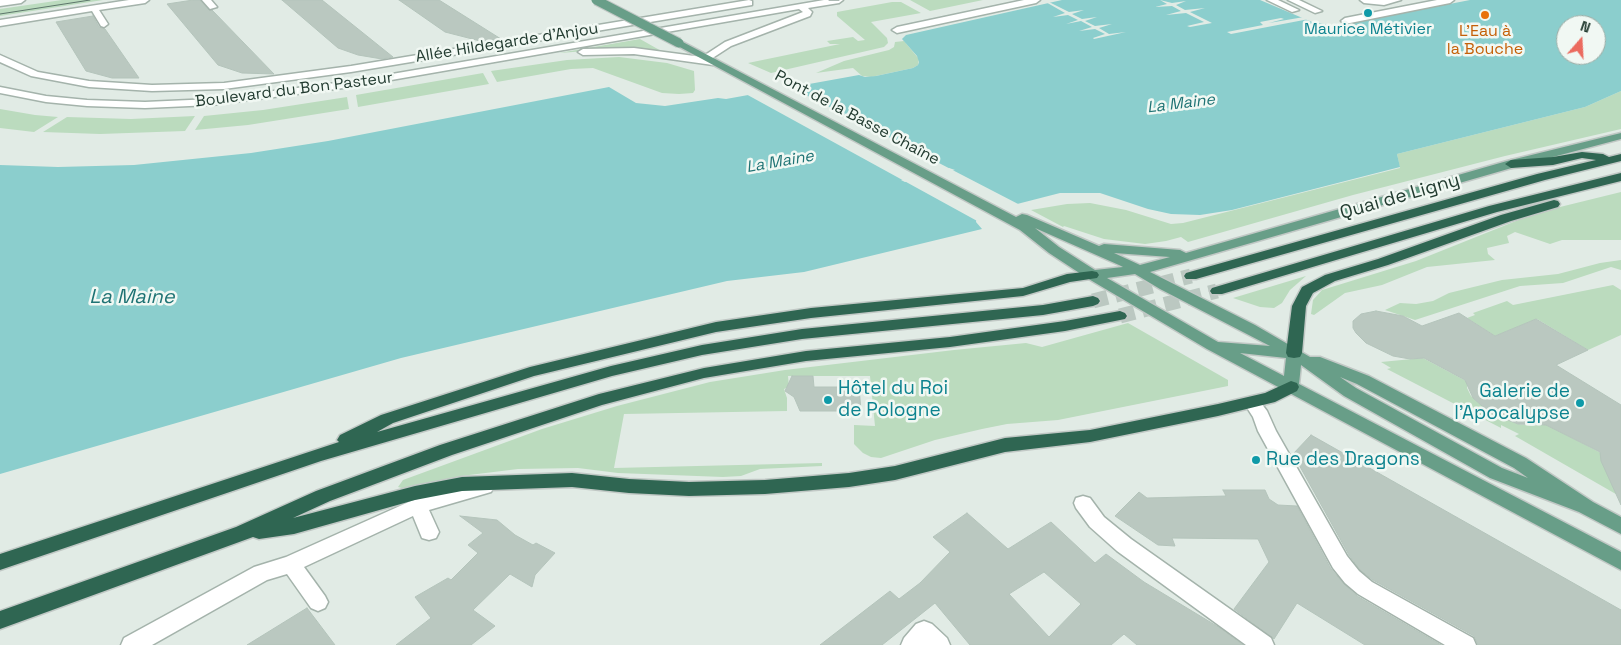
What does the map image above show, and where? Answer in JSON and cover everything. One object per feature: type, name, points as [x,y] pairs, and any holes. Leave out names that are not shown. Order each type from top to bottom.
[{"type":"highway","points":[[1511,164],[1553,161],[1582,155],[1620,157]]},
{"type":"highway","name":"Quai de Ligny","points":[[1190,276],[1531,180],[1620,157]]},
{"type":"highway","name":"Quai de Ligny","points":[[1217,291],[1493,209],[1621,177]]},
{"type":"highway","points":[[1294,353],[1299,306],[1307,290],[1330,278],[1383,262],[1506,218],[1618,188],[1621,184]]},
{"type":"highway","points":[[318,455],[387,419],[530,372],[624,348],[716,327],[811,313],[1023,292],[1067,278],[1092,275]]},
{"type":"highway","points":[[0,562],[318,455],[446,420],[592,376],[702,350],[802,334],[1042,310],[1093,301]]},
{"type":"highway","points":[[0,620],[243,533],[323,496],[446,450],[599,400],[704,373],[806,356],[950,342],[1065,326],[1120,316]]},
{"type":"highway","points":[[243,533],[294,526],[415,493],[462,484],[572,480],[629,486],[689,489],[849,480],[895,472],[978,450],[1005,445],[1090,436],[1252,403],[1269,398],[1291,387]]},
{"type":"main road","name":"Pont de la Basse Chaîne","points":[[596,0],[1025,227],[1076,265],[1212,345],[1621,562]]},
{"type":"main road","points":[[1092,275],[1138,270],[1511,164],[1621,136]]},
{"type":"main road","name":"Pont de la Basse Chaîne","points":[[981,203],[1032,221],[1138,270],[1165,286],[1250,328],[1294,353],[1350,392],[1496,473],[1586,507],[1621,526]]},
{"type":"main road","points":[[1082,245],[1128,251],[1192,255]]},
{"type":"main road","points":[[1212,345],[1294,353],[1291,387]]},
{"type":"street","points":[[0,3],[21,0]]},
{"type":"street","points":[[0,23],[145,0]]},
{"type":"street","points":[[206,0],[213,7]]},
{"type":"street","name":"Boulevard du Bon Pasteur","points":[[0,90],[28,96],[87,103],[144,105],[212,102],[333,87],[839,0]]},
{"type":"street","points":[[897,30],[1036,0]]},
{"type":"street","points":[[1270,0],[1295,10]]},
{"type":"street","points":[[1292,0],[1318,11]]},
{"type":"street","points":[[1364,0],[1384,2],[1398,0]]},
{"type":"street","points":[[1345,21],[1450,0]]},
{"type":"street","points":[[460,65],[481,67],[568,54],[606,51],[649,52],[712,61],[722,46],[808,12],[801,6],[782,1]]},
{"type":"street","name":"Allée Hildegarde d'Anjou","points":[[0,58],[35,74],[68,81],[115,86],[180,88],[278,80],[749,3]]},
{"type":"street","points":[[94,8],[104,24]]},
{"type":"street","name":"Boulevard du Bon Pasteur","points":[[460,51],[497,59]]},
{"type":"street","points":[[1252,403],[1261,415],[1275,445],[1340,562],[1352,577],[1365,588],[1465,645]]},
{"type":"street","points":[[132,645],[261,573],[291,564],[335,542],[418,506],[470,490],[508,482]]},
{"type":"street","points":[[1083,504],[1097,522],[1124,545],[1263,645]]},
{"type":"street","points":[[418,506],[429,532]]},
{"type":"street","points":[[291,564],[318,602]]},
{"type":"street","points":[[912,645],[924,631],[939,645]]},
{"type":"green space","points":[[62,0],[103,0],[0,16],[0,9]]},
{"type":"green space","points":[[910,0],[983,0],[930,11]]},
{"type":"green space","points":[[901,2],[921,13],[871,22],[887,38],[888,43],[884,47],[771,73],[748,63],[840,44],[830,44],[827,41],[853,37],[858,41],[865,40],[837,16],[837,12]]},
{"type":"green space","points":[[640,39],[663,52],[614,49],[559,53]]},
{"type":"green space","points":[[904,41],[919,59],[918,65],[913,68],[871,77],[862,76],[853,68],[816,73],[844,61],[889,50],[894,47],[895,42]]},
{"type":"green space","points":[[619,57],[667,63],[694,71],[695,90],[693,93],[662,93],[593,68],[571,69],[497,82],[491,71],[567,60]]},
{"type":"green space","points":[[483,73],[489,84],[358,107],[356,95]]},
{"type":"green space","points":[[1621,91],[1621,129],[1505,156],[1353,195],[1188,242],[1181,237],[1145,244],[1104,239],[1063,227],[1031,210],[1067,204],[1090,203],[1126,210],[1171,224],[1183,223],[1400,168],[1397,154],[1585,107]]},
{"type":"green space","points":[[347,97],[349,109],[248,125],[195,130],[204,116],[263,110]]},
{"type":"green space","points":[[0,109],[58,117],[34,132],[0,128]]},
{"type":"green space","points":[[195,116],[185,131],[100,134],[43,132],[67,117],[131,119]]},
{"type":"green space","points":[[1621,192],[1621,240],[1562,240],[1550,244],[1515,232],[1507,236],[1509,243],[1487,248],[1488,254],[1495,260],[1427,267],[1382,285],[1345,293],[1314,315],[1311,314],[1313,300],[1322,290],[1416,261],[1521,219]]},
{"type":"green space","points":[[1621,260],[1621,270],[1611,267],[1563,283],[1520,286],[1415,320],[1385,310],[1400,303],[1416,304],[1433,301],[1449,293],[1502,280],[1558,274],[1600,263]]},
{"type":"green space","points":[[1306,276],[1290,290],[1282,303],[1274,308],[1260,307],[1233,298]]},
{"type":"green space","points":[[1613,285],[1621,290],[1621,335],[1588,350],[1537,319],[1495,336],[1467,318],[1475,315],[1473,313],[1507,301],[1513,305]]},
{"type":"green space","points":[[1128,323],[1228,380],[1228,386],[1058,420],[1007,424],[982,429],[935,440],[881,458],[871,457],[863,453],[854,444],[854,425],[875,426],[870,376],[788,376],[789,387],[784,389],[787,398],[787,411],[624,414],[614,468],[822,463],[822,466],[760,469],[741,476],[723,477],[618,473],[578,468],[518,469],[461,476],[405,489],[398,487],[403,480],[542,429],[617,406],[710,382],[785,370],[954,350],[1026,343],[1042,347]]},
{"type":"green space","points":[[1423,358],[1468,382],[1467,388],[1471,396],[1490,413],[1518,424],[1532,426],[1545,424],[1601,453],[1621,497],[1515,436],[1519,434],[1501,425],[1501,428],[1387,369],[1391,368],[1381,362]]},
{"type":"water","name":"La Maine","points":[[1062,0],[1260,0],[1312,22],[1337,26],[1470,0],[1621,0],[1621,91],[1585,107],[1397,154],[1400,167],[1232,210],[1200,215],[1171,214],[1148,209],[1100,193],[1060,193],[977,215],[976,222],[982,229],[804,272],[727,281],[401,358],[0,474],[0,165],[58,167],[134,165],[251,153],[328,141],[609,87],[636,103],[665,106],[718,98],[726,99],[859,75],[865,77],[876,76],[913,68],[919,62],[917,56],[902,39],[906,35]],"holes":[[[949,168],[955,170],[905,182],[901,180]]]},
{"type":"pier","points":[[1160,0],[1172,3],[1186,1],[1176,5],[1185,10],[1205,8],[1190,12],[1212,23],[1187,26],[1204,22],[1186,13],[1166,15],[1181,11],[1172,6],[1155,7],[1167,4]]},
{"type":"pier","points":[[1044,1],[1069,12],[1084,10],[1072,14],[1082,19],[1097,17],[1085,21],[1095,26],[1112,24],[1099,28],[1109,34],[1126,32],[1094,39],[1105,34],[1095,29],[1079,31],[1092,27],[1081,21],[1066,24],[1078,20],[1068,15],[1053,17],[1065,13]]},
{"type":"pier","points":[[1301,15],[1314,20],[1309,19],[1231,34],[1227,32],[1263,25],[1260,22],[1284,19],[1269,23],[1304,17]]},
{"type":"pier","points":[[788,86],[1022,206],[983,215],[980,217],[979,222],[744,93]]},
{"type":"building","points":[[200,0],[209,10],[212,10],[274,74],[242,73],[218,65],[167,4]]},
{"type":"building","points":[[282,0],[322,0],[393,57],[382,59],[358,55],[338,48]]},
{"type":"building","points":[[399,0],[439,0],[501,39],[484,42],[445,32]]},
{"type":"building","points":[[93,16],[99,27],[105,29],[139,78],[112,78],[86,71],[56,22]]},
{"type":"building","points":[[1376,311],[1403,316],[1422,326],[1459,313],[1495,336],[1536,319],[1588,350],[1556,365],[1621,405],[1621,505],[1601,461],[1600,452],[1546,425],[1518,424],[1490,413],[1473,398],[1465,380],[1424,358],[1410,359],[1393,356],[1366,343],[1353,328],[1353,321],[1361,314]]},
{"type":"building","name":"Hôtel du Roi de Pologne","points":[[792,376],[813,376],[814,387],[859,387],[861,411],[800,411],[794,397],[785,391]]},
{"type":"building","points":[[1311,435],[1621,610],[1621,645],[1478,645],[1474,636],[1373,580],[1360,570],[1349,555],[1293,454]]},
{"type":"building","points":[[1223,490],[1265,490],[1269,499],[1278,505],[1297,506],[1331,569],[1344,584],[1357,596],[1441,645],[1365,645],[1297,603],[1274,639],[1234,609],[1269,562],[1258,539],[1172,538],[1175,546],[1158,545],[1115,516],[1139,492],[1147,498],[1226,496]]},
{"type":"building","points":[[967,513],[1008,549],[1051,522],[1095,563],[1106,554],[1144,582],[1220,628],[1243,645],[1137,645],[1124,634],[1111,645],[970,645],[935,603],[882,645],[820,645],[890,591],[899,599],[920,583],[950,552],[933,537]],"holes":[[[1044,572],[1081,604],[1049,637],[1009,594]]]},
{"type":"building","points":[[460,516],[497,520],[515,535],[533,545],[536,543],[555,553],[535,575],[532,587],[510,574],[473,610],[495,626],[471,645],[396,645],[431,618],[415,597],[448,578],[451,580],[478,553],[468,545],[483,533]]},
{"type":"building","points":[[307,608],[335,645],[247,645]]},
{"type":"tunnel","points":[[1093,301],[1191,276]]},
{"type":"tunnel","points":[[1120,316],[1217,291]]},
{"type":"tram line","points":[[0,14],[90,0]]},
{"type":"tram line","points":[[829,0],[839,0]]},
{"type":"place","name":"Maurice Métivier","points":[[1368,13]]},
{"type":"place","name":"L'Eau à la Bouche","points":[[1485,15]]},
{"type":"place","name":"Hôtel du Roi de Pologne","points":[[828,400]]},
{"type":"place","name":"Galerie de l'Apocalypse","points":[[1580,403]]},
{"type":"place","name":"Rue des Dragons","points":[[1256,460]]}]
